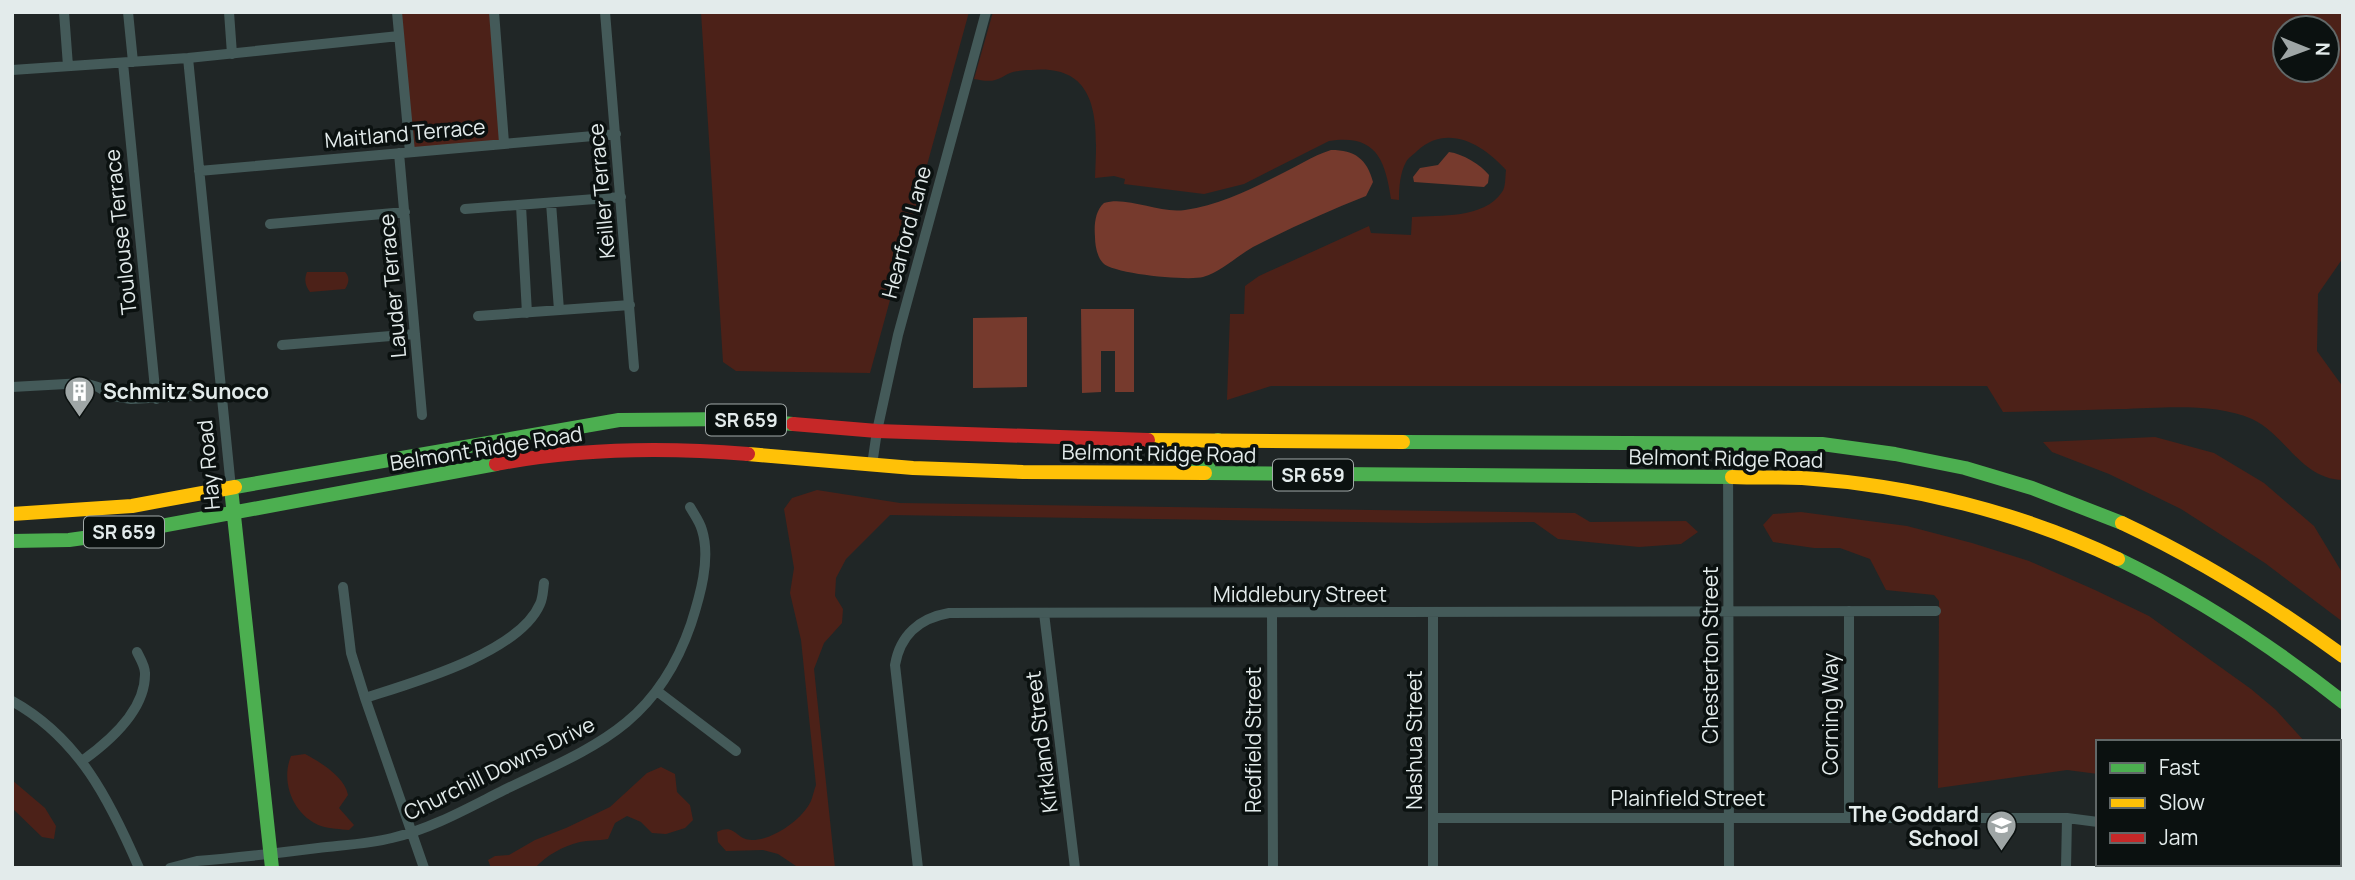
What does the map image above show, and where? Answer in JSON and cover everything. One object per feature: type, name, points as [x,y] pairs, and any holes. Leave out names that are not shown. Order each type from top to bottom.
[{"type":"main road","name":"Belmont Ridge Road","points":[[12,514],[122,507],[619,420],[736,419],[877,431],[1093,440],[1822,444],[1879,450],[1999,476],[2062,498],[2150,534],[2196,559],[2296,621],[2343,656]]},
{"type":"main road","points":[[1176,475],[1206,466],[1215,454],[1218,440]]},
{"type":"main road","name":"Belmont Ridge Road","points":[[12,541],[69,540],[234,514],[538,456],[582,452],[688,449],[872,464],[1023,472],[1801,478],[1868,484],[1949,500],[2056,533],[2127,562],[2204,602],[2260,638],[2343,702]]},
{"type":"main road","name":"Hay Road","points":[[231,488],[271,861]]},
{"type":"street","points":[[64,12],[68,66]]},
{"type":"street","name":"Toulouse Terrace","points":[[128,12],[128,62],[156,398]]},
{"type":"street","points":[[229,12],[232,54]]},
{"type":"street","name":"Lauder Terrace","points":[[397,12],[405,152],[405,212],[422,415]]},
{"type":"street","points":[[494,12],[505,144]]},
{"type":"street","name":"Keiller Terrace","points":[[606,12],[634,367]]},
{"type":"street","name":"Hearford Lane","points":[[872,464],[898,335],[986,12]]},
{"type":"street","points":[[12,70],[188,58],[399,36]]},
{"type":"street","name":"Hay Road","points":[[188,58],[231,488]]},
{"type":"street","name":"Maitland Terrace","points":[[199,171],[615,134]]},
{"type":"street","points":[[465,209],[621,197]]},
{"type":"street","points":[[551,203],[559,310]]},
{"type":"street","points":[[521,206],[527,313]]},
{"type":"street","points":[[270,224],[405,212]]},
{"type":"street","points":[[478,316],[630,305]]},
{"type":"street","points":[[282,345],[415,334]]},
{"type":"street","points":[[12,387],[84,383],[118,398],[223,394]]},
{"type":"street","name":"Chesterton Street","points":[[1728,442],[1730,868]]},
{"type":"street","name":"Churchill Downs Drive","points":[[170,868],[197,861],[271,861],[411,833],[469,808],[593,747],[615,733],[657,691],[676,659],[696,608],[705,548],[702,529],[690,507]]},
{"type":"street","points":[[365,698],[453,668],[495,648],[525,624],[540,606],[544,583]]},
{"type":"street","points":[[344,587],[351,653],[424,868]]},
{"type":"street","name":"Corning Way","points":[[1849,611],[1849,817]]},
{"type":"street","name":"Middlebury Street","points":[[918,868],[895,672],[896,658],[902,643],[916,625],[936,615],[949,612],[1936,611]]},
{"type":"street","name":"Redfield Street","points":[[1272,612],[1273,868]]},
{"type":"street","name":"Kirkland Street","points":[[1044,613],[1075,868]]},
{"type":"street","name":"Nashua Street","points":[[1433,613],[1433,868]]},
{"type":"street","points":[[82,761],[118,731],[140,698],[146,671],[137,652]]},
{"type":"street","points":[[657,691],[736,751]]},
{"type":"street","points":[[12,701],[53,729],[82,761],[108,802],[139,868]]},
{"type":"street","name":"Plainfield Street","points":[[1433,818],[1944,817],[2067,818],[2096,822]]},
{"type":"street","points":[[2066,868],[2067,818]]},
{"type":"shaded area","points":[[397,12],[494,12],[504,143],[410,152]]},
{"type":"shaded area","points":[[701,12],[969,12],[870,373],[736,371],[723,362]]},
{"type":"shaded area","points":[[993,12],[2343,12],[2343,258],[2318,294],[2317,351],[2343,387],[2343,480],[2328,478],[2316,472],[2264,426],[2237,414],[2187,407],[2003,412],[1987,386],[1271,386],[1227,400],[1230,314],[1244,314],[1245,286],[1259,276],[1369,226],[1371,233],[1411,235],[1412,217],[1461,214],[1484,207],[1494,201],[1503,190],[1506,170],[1476,145],[1464,140],[1440,138],[1428,143],[1407,161],[1401,175],[1399,200],[1391,199],[1385,172],[1375,152],[1357,141],[1345,140],[1329,141],[1244,184],[1204,194],[1124,184],[1125,179],[1114,176],[1095,178],[1095,120],[1091,103],[1083,88],[1072,77],[1055,71],[1029,70],[1012,72],[993,81],[974,79]]},
{"type":"shaded area","points":[[1331,150],[1353,154],[1367,167],[1373,182],[1366,196],[1253,247],[1210,275],[1195,278],[1151,276],[1110,267],[1099,258],[1095,244],[1095,223],[1104,203],[1123,202],[1175,211],[1197,208],[1244,192]]},
{"type":"shaded area","points":[[1449,152],[1465,157],[1481,167],[1489,175],[1488,183],[1484,187],[1414,182],[1413,177],[1420,168],[1438,165]]},
{"type":"shaded area","points":[[307,272],[345,272],[348,282],[345,289],[310,292],[306,282]]},
{"type":"shaded area","points":[[1081,309],[1134,309],[1134,392],[1115,392],[1115,351],[1101,351],[1101,392],[1082,393]]},
{"type":"shaded area","points":[[1027,317],[1027,387],[973,388],[973,318]]},
{"type":"shaded area","points":[[2155,437],[2214,453],[2264,483],[2314,526],[2343,574],[2343,622],[2265,563],[2181,509],[2109,474],[2052,452],[2043,442]]},
{"type":"shaded area","points":[[817,490],[900,503],[1575,513],[1590,522],[1686,521],[1698,532],[1681,544],[1639,547],[1558,539],[1534,522],[1423,523],[890,515],[846,559],[836,578],[835,596],[843,609],[842,623],[824,643],[814,669],[835,868],[799,868],[778,854],[763,850],[726,851],[718,842],[717,832],[728,829],[752,840],[778,833],[794,822],[807,808],[816,785],[801,640],[790,593],[794,568],[784,509],[792,498]]},
{"type":"shaded area","points":[[1801,512],[1907,526],[2029,561],[2149,616],[2251,689],[2276,710],[2303,740],[2096,740],[2096,774],[2067,770],[1938,788],[1939,601],[1934,595],[1886,590],[1870,559],[1840,548],[1814,548],[1773,542],[1763,525],[1773,514]]},
{"type":"shaded area","points":[[305,754],[331,771],[346,788],[348,795],[339,808],[354,825],[349,830],[321,826],[303,815],[297,807],[289,787],[288,766],[291,756]]},
{"type":"shaded area","points":[[661,767],[675,774],[677,792],[690,805],[693,820],[685,828],[666,834],[652,833],[641,822],[627,816],[615,823],[608,839],[583,841],[567,846],[550,855],[535,868],[491,868],[488,860],[495,856],[509,855],[535,840],[610,807],[647,773]]},
{"type":"shaded area","points":[[2341,776],[2343,868],[2252,868],[2341,866]]},
{"type":"shaded area","points":[[12,780],[45,808],[56,826],[54,839],[42,837],[12,808]]},
{"type":"traffic: fast","points":[[235,487],[619,420],[736,419],[793,424]]},
{"type":"traffic: fast","points":[[1189,471],[1210,461],[1218,440]]},
{"type":"traffic: fast","points":[[1403,442],[1822,444],[1895,454],[1965,468],[2032,488],[2122,523]]},
{"type":"traffic: fast","points":[[12,541],[69,540],[134,531],[496,464]]},
{"type":"traffic: fast","points":[[1205,473],[1732,477]]},
{"type":"traffic: fast","points":[[231,488],[272,868]]},
{"type":"traffic: fast","points":[[2118,559],[2234,624],[2343,702]]},
{"type":"traffic: slow","points":[[1148,440],[1403,442]]},
{"type":"traffic: slow","points":[[748,454],[913,468],[1023,472],[1205,473]]},
{"type":"traffic: slow","points":[[1732,477],[1802,478],[1924,494],[2042,528],[2118,559]]},
{"type":"traffic: slow","points":[[12,514],[132,506],[235,487]]},
{"type":"traffic: slow","points":[[2122,523],[2236,584],[2343,656]]},
{"type":"traffic: jam","points":[[793,424],[877,431],[1148,440]]},
{"type":"traffic: jam","points":[[496,464],[622,450],[748,454]]},
{"type":"place","name":"Schmitz Sunoco","points":[[80,418]]},
{"type":"place","name":"The Goddard School","points":[[2002,853]]}]
